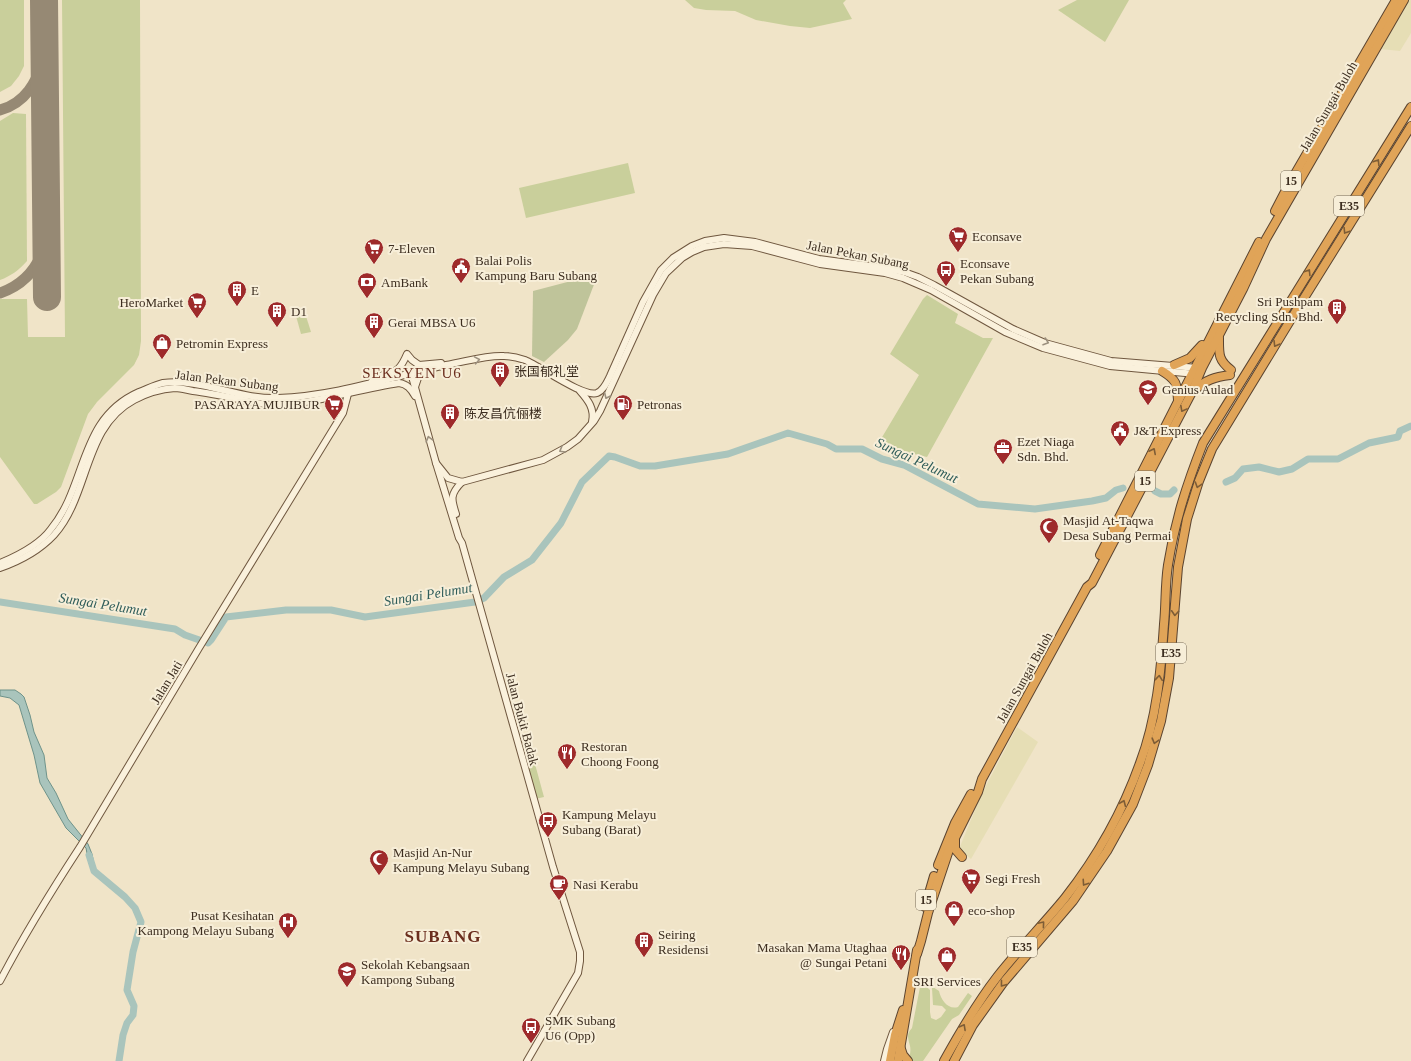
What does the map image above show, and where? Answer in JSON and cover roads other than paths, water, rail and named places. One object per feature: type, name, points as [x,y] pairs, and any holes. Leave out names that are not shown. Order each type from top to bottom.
[{"type":"highway","name":"Jalan Sungai Buloh","points":[[1087,586],[1092,582],[1191,394],[1197,371],[1208,341],[1288,186],[1396,0]]},
{"type":"highway","name":"Jalan Sungai Buloh","points":[[917,954],[917,940],[926,900],[944,847],[955,823],[973,790],[982,779],[1087,586],[1088,580],[1178,401],[1220,336],[1266,238],[1404,0]]},
{"type":"highway","name":"E35","points":[[944,1061],[966,1021],[997,977],[1065,897],[1093,858],[1118,815],[1141,762],[1155,715],[1168,567],[1176,522],[1188,482],[1203,442],[1411,107]]},
{"type":"highway","name":"E35","points":[[954,1061],[973,1025],[1003,983],[1073,901],[1107,851],[1133,804],[1148,765],[1161,721],[1169,678],[1178,567],[1187,519],[1199,481],[1212,449],[1411,126]]},
{"type":"highway","points":[[1191,394],[1202,383],[1215,377],[1230,373],[1220,356],[1220,336]]},
{"type":"highway","points":[[1174,365],[1190,358],[1208,341]]},
{"type":"highway","points":[[1162,371],[1175,380],[1177,385],[1178,401]]},
{"type":"highway","name":"Jalan Sungai Buloh","points":[[897,1060],[917,954],[922,941],[928,913],[943,867],[956,835],[978,792],[982,779]]},
{"type":"highway","points":[[943,867],[952,858],[962,857],[954,845],[956,835]]},
{"type":"highway","name":"Jalan Sungai Buloh","points":[[897,1060],[895,1035],[913,974]]},
{"type":"highway","points":[[900,1046],[908,1061]]},
{"type":"main road","name":"Jalan Pekan Subang","points":[[0,563],[31,547],[50,531],[61,516],[71,496],[93,437],[102,422],[116,406],[132,395],[162,383],[175,383],[197,385],[261,398],[278,398],[333,391],[448,365],[504,356],[526,360],[579,390],[590,394],[595,394],[604,386],[643,302],[661,270],[682,251],[705,241],[724,238],[755,242],[819,259],[904,272],[934,285],[1013,329],[1046,343],[1111,360],[1174,365],[1197,371]]},
{"type":"main road","name":"Jalan Pekan Subang","points":[[462,482],[543,460],[554,455],[578,439],[591,425],[600,411],[653,295],[666,273],[682,258],[704,247],[724,244],[752,246],[820,264],[903,278],[931,290],[1005,332],[1043,348],[1110,366],[1162,371],[1197,371]]},
{"type":"main road","points":[[369,383],[381,375],[398,370],[404,362],[407,354],[419,365],[440,363],[448,365]]},
{"type":"main road","points":[[415,387],[418,378],[425,370]]},
{"type":"main road","name":"Jalan Bukit Badak","points":[[411,373],[436,464],[480,603],[518,747],[553,867],[580,952],[578,973],[527,1061]]},
{"type":"main road","name":"Jalan Pekan Subang","points":[[0,568],[14,563],[33,553],[54,535],[67,516],[97,439],[101,433],[118,410],[134,400],[152,392],[177,388],[276,405],[339,396],[394,384],[404,384],[412,391],[420,404]]},
{"type":"main road","name":"Jalan Pekan Subang","points":[[579,390],[590,404],[593,416],[591,425]]},
{"type":"main road","name":"Jalan Jati","points":[[0,981],[202,643],[340,418],[345,407],[348,394]]},
{"type":"main road","points":[[339,396],[345,407]]},
{"type":"main road","points":[[436,464],[448,478],[462,482],[454,491],[452,499],[463,538],[462,543]]},
{"type":"main road","points":[[884,1061],[890,1040],[902,1011]]},
{"type":"water","points":[[0,690],[15,690],[24,697],[34,732],[44,755],[47,778],[68,819],[88,844],[94,864],[89,864],[86,848],[66,828],[40,783],[34,755],[19,705],[10,698],[0,696]]},
{"type":"waterway","name":"Sungai Pelumut","points":[[1226,482],[1235,478],[1243,469],[1259,467],[1279,472],[1292,469],[1308,459],[1338,459],[1369,443],[1398,437],[1400,431],[1411,426]]},
{"type":"waterway","name":"Sungai Pelumut","points":[[0,602],[175,629],[185,635],[208,643],[226,617],[286,610],[331,610],[365,617],[475,602],[484,598],[504,577],[532,560],[561,523],[582,482],[609,456],[640,466],[655,466],[728,454],[788,433],[827,444],[836,449],[862,449],[882,459],[904,465],[978,504],[1035,509],[1106,498],[1116,490],[1123,488]]},
{"type":"waterway","name":"Sungai Pelumut","points":[[1155,491],[1161,494],[1170,494],[1174,490]]},
{"type":"waterway","points":[[89,855],[94,871],[125,897],[135,908],[141,922],[133,952],[127,990],[134,1006],[133,1015],[127,1023],[123,1035],[119,1061]]},
{"type":"place","name":"Econsave","points":[[958,253]]},
{"type":"place","name":"7-Eleven","points":[[374,265]]},
{"type":"place","name":"Balai Polis Kampung Baru Subang","points":[[461,284]]},
{"type":"place","name":"Econsave Pekan Subang","points":[[946,287]]},
{"type":"place","name":"AmBank","points":[[367,299]]},
{"type":"place","name":"E","points":[[237,307]]},
{"type":"place","name":"HeroMarket","points":[[197,319]]},
{"type":"place","name":"Sri Pushpam Recycling Sdn. Bhd.","points":[[1337,325]]},
{"type":"place","name":"D1","points":[[277,328]]},
{"type":"place","name":"Gerai MBSA U6","points":[[374,339]]},
{"type":"place","name":"Petromin Express","points":[[162,360]]},
{"type":"place","name":"张国郁礼堂","points":[[500,388]]},
{"type":"place","name":"Genius Aulad","points":[[1148,406]]},
{"type":"place","name":"PASARAYA MUJIBUR","points":[[334,421]]},
{"type":"place","name":"Petronas","points":[[623,421]]},
{"type":"place","name":"陈友昌伉俪楼","points":[[450,430]]},
{"type":"place","name":"J&T Express","points":[[1120,447]]},
{"type":"place","name":"Ezet Niaga Sdn. Bhd.","points":[[1003,465]]},
{"type":"place","name":"Masjid At-Taqwa Desa Subang Permai","points":[[1049,544]]},
{"type":"place","name":"Restoran Choong Foong","points":[[567,770]]},
{"type":"place","name":"Kampung Melayu Subang (Barat)","points":[[548,838]]},
{"type":"place","name":"Masjid An-Nur Kampung Melayu Subang","points":[[379,876]]},
{"type":"place","name":"Segi Fresh","points":[[971,895]]},
{"type":"place","name":"Nasi Kerabu","points":[[559,901]]},
{"type":"place","name":"eco-shop","points":[[954,927]]},
{"type":"place","name":"Pusat Kesihatan Kampong Melayu Subang","points":[[288,939]]},
{"type":"place","name":"Seiring Residensi","points":[[644,958]]},
{"type":"place","name":"Masakan Mama Utaghaa @ Sungai Petani","points":[[901,971]]},
{"type":"place","name":"SRI Services","points":[[947,973]]},
{"type":"place","name":"Sekolah Kebangsaan Kampong Subang","points":[[347,988]]},
{"type":"place","name":"SMK Subang U6 (Opp)","points":[[531,1044]]},
{"type":"district","name":"SEKSYEN U6","points":[[412,373]]},
{"type":"district","name":"SUBANG","points":[[443,936]]}]
